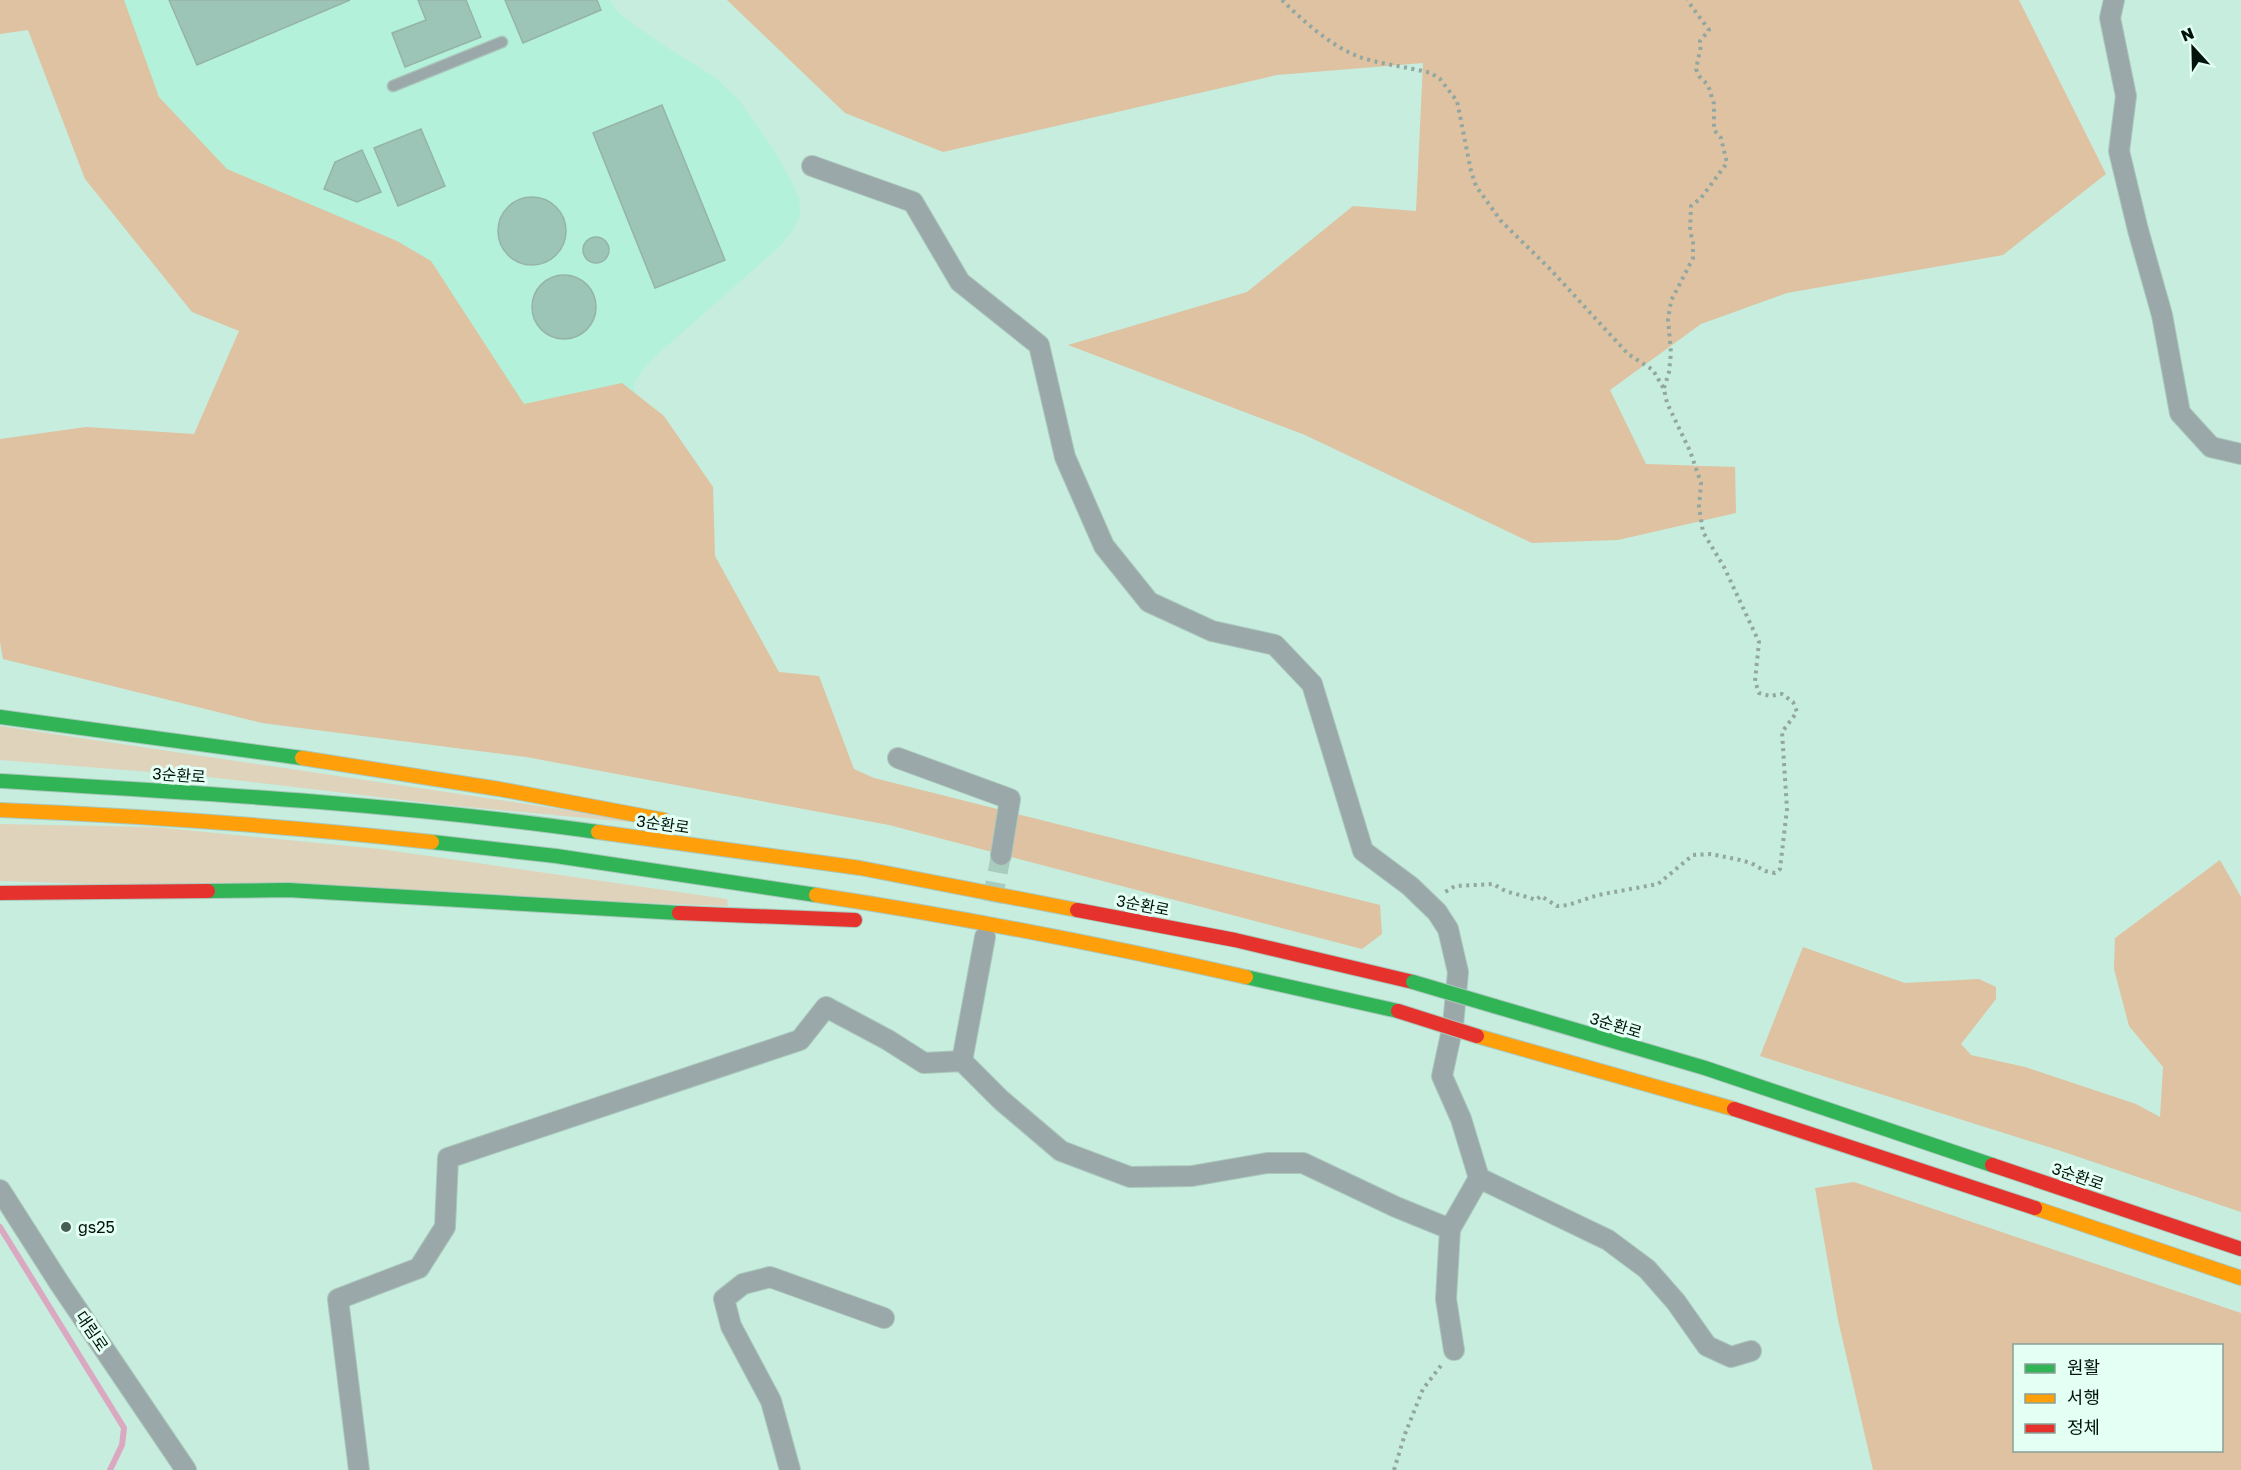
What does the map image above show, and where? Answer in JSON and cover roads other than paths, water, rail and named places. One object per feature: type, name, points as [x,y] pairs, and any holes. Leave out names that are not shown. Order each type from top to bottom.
[{"type":"highway","points":[[0,717],[276,754],[578,802],[681,824]]},
{"type":"highway","name":"3순환로","points":[[0,781],[249,796],[544,824],[860,868],[1235,940],[1413,982],[1705,1068],[2241,1249]]},
{"type":"highway","points":[[0,810],[158,818],[330,831],[556,856],[914,910],[992,931]]},
{"type":"highway","points":[[750,838],[1141,922]]},
{"type":"highway","points":[[0,893],[288,890],[639,912],[868,920]]},
{"type":"highway","points":[[892,921],[992,931],[1112,947],[1398,1011],[1730,1108],[1912,1166],[2241,1278]]},
{"type":"street","points":[[2114,0],[2110,18],[2126,96],[2119,151],[2162,315],[2180,413],[2211,447],[2241,454]]},
{"type":"street","points":[[812,166],[912,202],[960,282],[1039,345],[1065,457],[1104,546],[1149,602],[1212,631],[1275,645],[1312,684],[1363,851],[1410,886],[1437,912],[1448,929],[1458,972],[1453,1025],[1442,1076],[1461,1119],[1479,1178],[1450,1229],[1446,1299],[1454,1350]]},
{"type":"street","points":[[898,758],[1010,800],[1001,855]]},
{"type":"street","points":[[962,1061],[992,931]]},
{"type":"street","points":[[359,1470],[338,1299],[419,1268],[445,1227],[448,1158],[800,1040],[826,1007],[888,1040],[924,1063],[962,1061],[1001,1100],[1061,1151],[1130,1177],[1192,1176],[1267,1163],[1302,1163],[1396,1207],[1450,1229]]},
{"type":"street","points":[[1479,1178],[1608,1240],[1647,1269],[1676,1302],[1707,1346],[1731,1357],[1751,1351]]},
{"type":"street","name":"대림로","points":[[0,1190],[60,1284],[186,1470]]},
{"type":"street","points":[[790,1470],[771,1401],[731,1326],[724,1299],[743,1284],[770,1277],[884,1318]]},
{"type":"lane","points":[[393,86],[502,42]]},
{"type":"waterway","points":[[0,1227],[124,1428],[122,1445],[110,1470]]},
{"type":"tunnel","points":[[992,902],[1001,855]]},
{"type":"place","name":"gs25","points":[[66,1227]]}]
